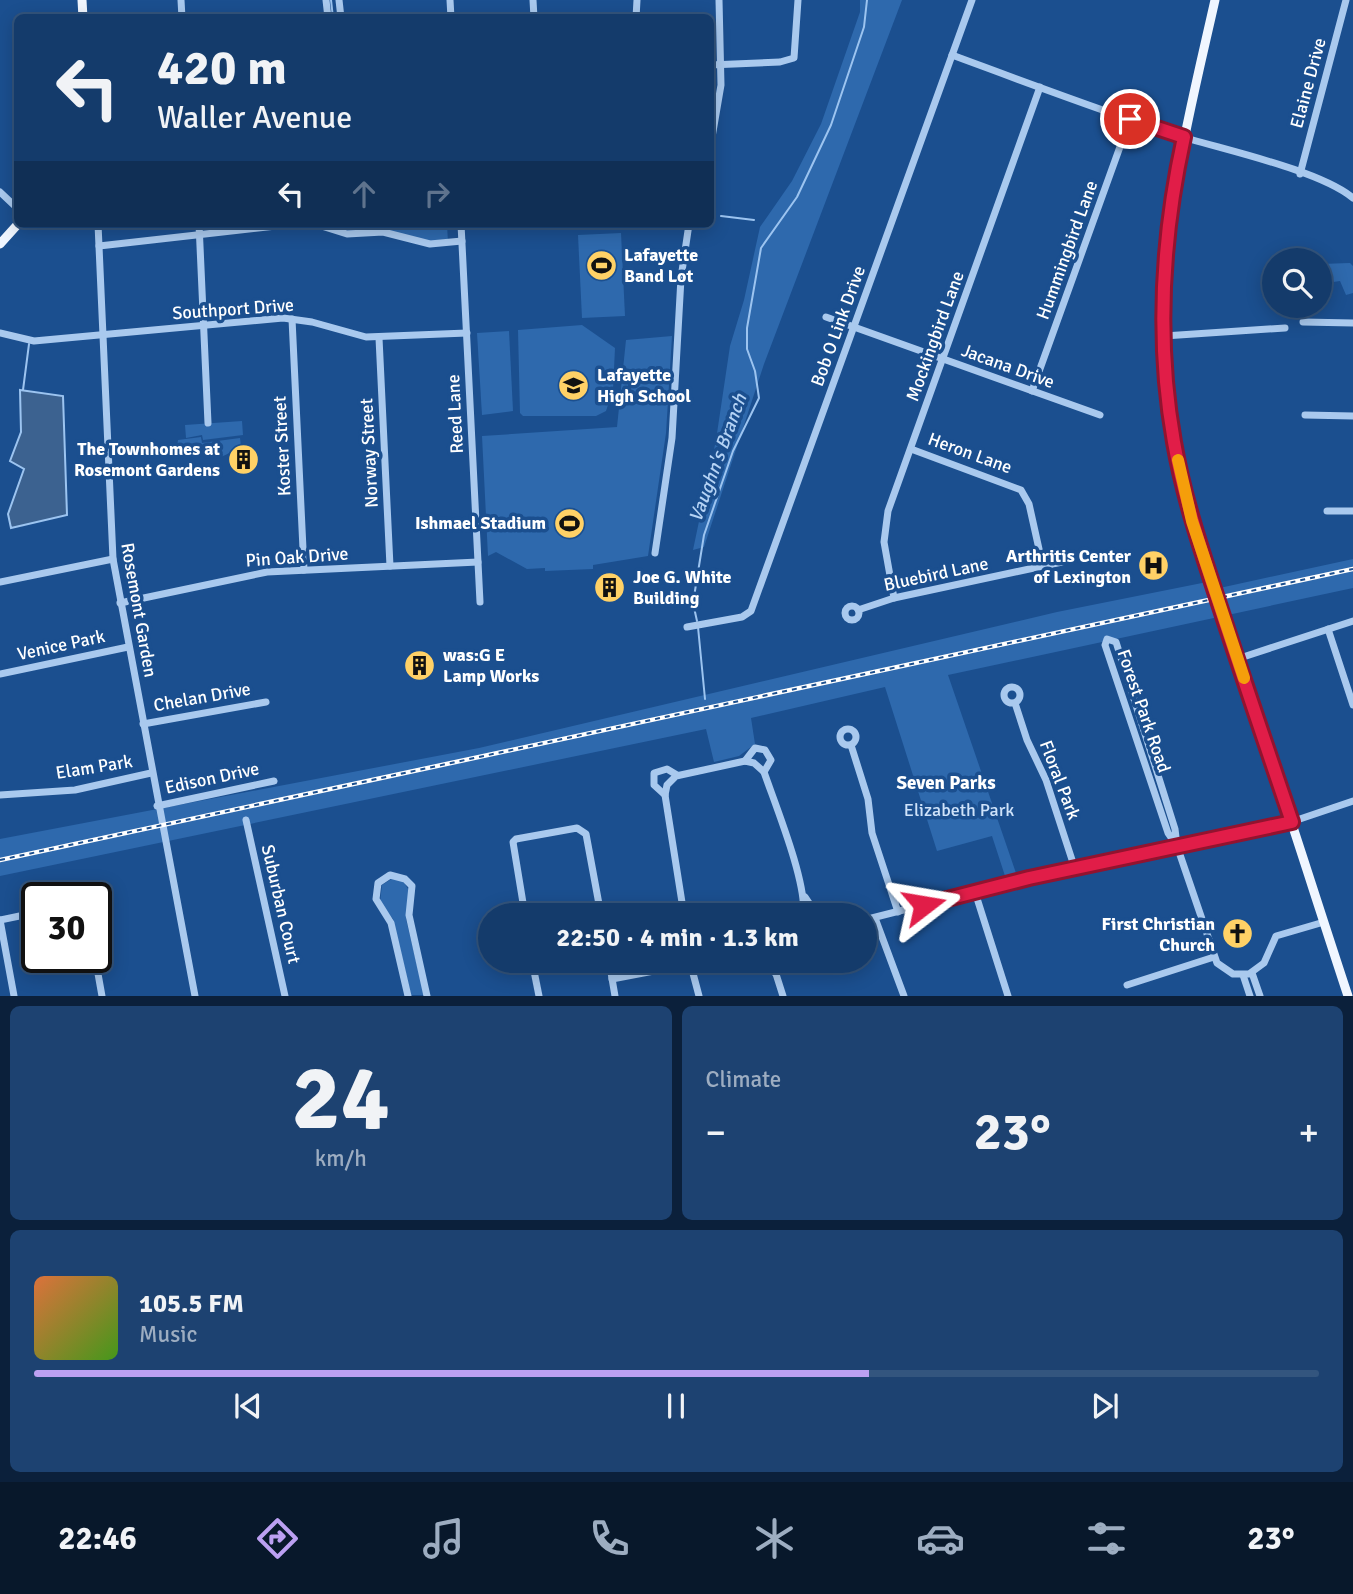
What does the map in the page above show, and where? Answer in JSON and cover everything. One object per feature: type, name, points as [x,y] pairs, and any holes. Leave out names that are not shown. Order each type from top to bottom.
[{"type":"main road","points":[[1215,0],[1184,137],[1168,233],[1164,336],[1168,401],[1192,521],[1348,996]]},
{"type":"main road","points":[[0,244],[14,228]]},
{"type":"street","points":[[714,121],[722,65],[719,0]]},
{"type":"street","points":[[714,65],[780,62],[794,58],[798,0]]},
{"type":"street","name":"Bob O Link Drive","points":[[694,626],[743,617],[751,611],[972,0]]},
{"type":"street","name":"Elaine Drive","points":[[1300,174],[1346,0]]},
{"type":"street","points":[[952,55],[1130,119],[1300,174],[1336,187],[1353,198]]},
{"type":"street","name":"Mockingbird Lane","points":[[894,598],[883,535],[888,511],[1040,87]]},
{"type":"street","name":"Hummingbird Lane","points":[[1032,391],[1130,119]]},
{"type":"street","points":[[0,192],[14,205]]},
{"type":"street","name":"Rosemont Garden","points":[[98,228],[113,559],[151,773],[195,996]]},
{"type":"street","points":[[199,228],[208,423]]},
{"type":"street","points":[[99,246],[262,228]]},
{"type":"street","points":[[326,228],[339,233],[383,232],[430,244],[462,241]]},
{"type":"street","name":"Reed Lane","points":[[461,228],[480,602]]},
{"type":"street","points":[[655,553],[673,438],[681,280],[688,228]]},
{"type":"street","name":"Jacana Drive","points":[[826,317],[1100,415]]},
{"type":"street","name":"Southport Drive","points":[[0,333],[34,341],[292,319],[358,336],[379,338],[467,333]]},
{"type":"street","name":"Koster Street","points":[[292,319],[304,570]]},
{"type":"street","points":[[1303,322],[1353,323]]},
{"type":"street","points":[[1164,336],[1285,327]]},
{"type":"street","name":"Norway Street","points":[[379,338],[390,566]]},
{"type":"street","points":[[1305,415],[1353,416]]},
{"type":"street","name":"Heron Lane","points":[[911,449],[1021,490],[1029,504],[1042,566]]},
{"type":"street","points":[[1327,511],[1353,511]]},
{"type":"street","points":[[0,582],[113,559]]},
{"type":"street","name":"Pin Oak Drive","points":[[120,603],[247,575],[478,562]]},
{"type":"street","name":"Bluebird Lane","points":[[858,610],[894,598],[1062,562]]},
{"type":"street","points":[[1237,659],[1353,621]]},
{"type":"street","points":[[1328,629],[1353,705]]},
{"type":"street","name":"Forest Park Road","points":[[1177,846],[1168,833],[1105,645],[1107,639],[1116,642],[1175,829],[1177,846],[1214,957]]},
{"type":"street","name":"Venice Park","points":[[0,674],[128,647]]},
{"type":"street","name":"Chelan Drive","points":[[143,723],[266,702]]},
{"type":"street","name":"Floral Park","points":[[1015,704],[1027,740],[1046,780],[1075,869]]},
{"type":"street","points":[[1137,740],[1146,737]]},
{"type":"street","points":[[851,745],[868,799],[872,833],[898,912]]},
{"type":"street","points":[[745,761],[755,748],[765,750],[771,760],[764,772]]},
{"type":"street","points":[[682,903],[665,796],[668,782],[677,775],[745,761],[754,763],[764,772],[805,903]]},
{"type":"street","points":[[665,796],[654,785],[654,773],[667,769],[677,775]]},
{"type":"street","name":"Elam Park","points":[[0,795],[75,790],[151,773]]},
{"type":"street","name":"Edison Drive","points":[[158,806],[274,781]]},
{"type":"street","points":[[877,917],[975,892],[1292,822],[1353,801]]},
{"type":"street","name":"Suburban Court","points":[[246,820],[285,996]]},
{"type":"street","points":[[522,903],[513,842],[516,839],[577,828],[586,834],[599,903]]},
{"type":"street","points":[[408,996],[391,923],[376,899],[378,883],[390,875],[405,879],[412,886],[409,915],[427,996]]},
{"type":"street","points":[[800,883],[811,903]]},
{"type":"street","points":[[975,892],[1008,996]]},
{"type":"street","points":[[14,996],[0,920],[21,916]]},
{"type":"street","points":[[1127,985],[1214,957],[1227,971],[1243,975],[1252,973],[1264,963],[1276,936],[1324,922]]},
{"type":"street","points":[[877,923],[904,996]]},
{"type":"street","points":[[98,973],[102,996]]},
{"type":"street","points":[[535,973],[539,996]]},
{"type":"street","points":[[611,973],[615,996]]},
{"type":"street","points":[[612,979],[641,973]]},
{"type":"street","points":[[693,973],[699,996]]},
{"type":"street","points":[[1252,973],[1260,996]]},
{"type":"street","points":[[776,974],[783,996]]},
{"type":"street","points":[[1243,975],[1250,996]]},
{"type":"green space","points":[[860,0],[902,0],[764,364],[704,547],[693,550],[716,440],[730,346],[744,300],[760,227],[792,181],[821,124],[860,12]]},
{"type":"green space","points":[[334,228],[447,228],[448,243],[439,244],[389,233],[350,234]]},
{"type":"green space","name":"Lafayette Band Lot","points":[[621,233],[625,316],[582,318],[578,235]]},
{"type":"green space","points":[[1350,263],[1353,266],[1353,293],[1346,295],[1340,281],[1332,282],[1332,264]]},
{"type":"green space","points":[[582,325],[615,348],[613,390],[606,411],[596,416],[523,416],[520,413],[518,330]]},
{"type":"green space","points":[[509,331],[513,411],[482,415],[477,333]]},
{"type":"green space","name":"Ishmael Stadium","points":[[672,336],[666,433],[648,556],[593,565],[593,569],[545,571],[545,568],[527,569],[496,552],[488,556],[482,436],[617,427],[626,340]]},
{"type":"green space","points":[[242,421],[243,435],[203,440],[202,435],[186,438],[185,425]]},
{"type":"green space","points":[[201,437],[202,443],[240,438],[241,446],[220,457],[203,451],[176,455],[178,440]]},
{"type":"green space","name":"Elizabeth Park","points":[[1353,559],[1353,588],[948,675],[1017,876],[1006,879],[992,836],[937,851],[885,687],[751,718],[755,744],[739,756],[714,762],[706,729],[0,876],[0,839],[479,748],[1057,612],[1212,581],[1215,589]]},
{"type":"green space","points":[[393,878],[403,881],[410,892],[406,919],[424,995],[411,995],[393,919],[380,902],[382,885]]},
{"type":"shaded area","points":[[20,390],[63,396],[67,515],[11,528],[8,514],[24,469],[10,461],[21,432]]},
{"type":"waterway","points":[[331,0],[333,14]]},
{"type":"waterway","name":"Vaughn's Branch","points":[[697,621],[693,603],[704,535],[733,451],[759,398],[755,371],[747,349],[747,328],[761,248],[797,197],[831,125],[864,27],[867,0]]},
{"type":"waterway","points":[[721,216],[754,220]]},
{"type":"waterway","points":[[23,390],[29,344]]},
{"type":"waterway","name":"Vaughn's Branch","points":[[698,627],[705,699]]},
{"type":"railway","points":[[0,860],[1353,569]]},
{"type":"slow traffic","points":[[1178,460],[1192,521],[1244,678]]},
{"type":"place","name":"Lafayette Band Lot","points":[[601,265]]},
{"type":"place","name":"Lafayette High School","points":[[574,385]]},
{"type":"place","name":"The Townhomes at Rosemont Gardens","points":[[243,459]]},
{"type":"place","name":"Ishmael Stadium","points":[[569,523]]},
{"type":"place","name":"Arthritis Center of Lexington","points":[[1154,566]]},
{"type":"place","name":"Joe G. White Building","points":[[610,587]]},
{"type":"place","name":"was:G E Lamp Works","points":[[420,665]]},
{"type":"place","name":"First Christian Church","points":[[1238,934]]},
{"type":"district","name":"Seven Parks","points":[[946,783]]},
{"type":"route","points":[[924,905],[1029,878],[1292,822],[1192,521],[1174,441],[1165,362],[1164,287],[1171,203],[1184,137],[1130,119]]}]
